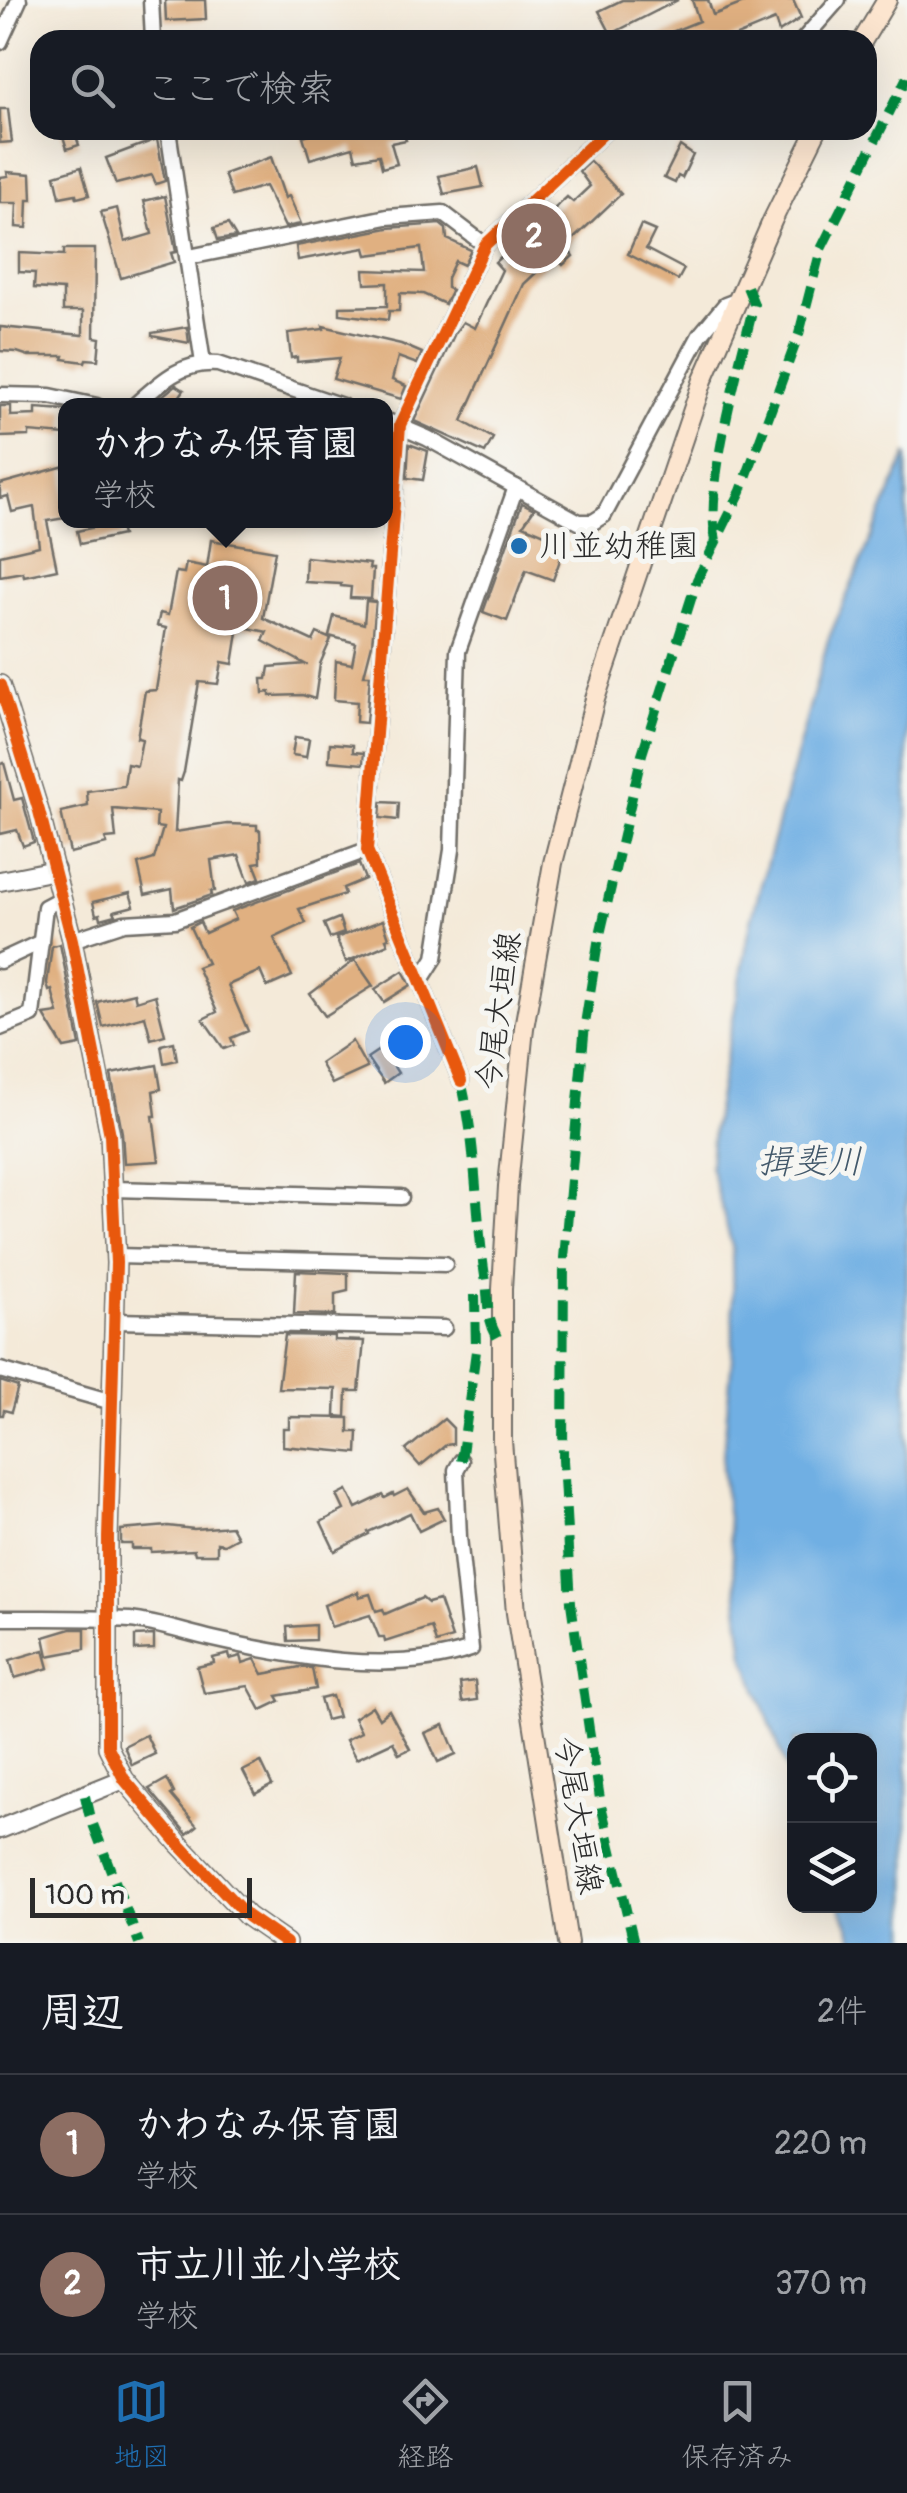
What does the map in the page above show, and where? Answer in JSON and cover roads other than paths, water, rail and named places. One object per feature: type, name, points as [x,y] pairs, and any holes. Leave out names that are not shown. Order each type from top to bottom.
[{"type":"main road","points":[[870,30],[887,0]]},
{"type":"main road","name":"今尾大垣線","points":[[568,1943],[518,1628],[502,1441],[502,1289],[524,1028],[553,863],[595,699],[703,380],[812,140]]},
{"type":"street","points":[[0,42],[19,0]]},
{"type":"street","points":[[150,0],[152,30]]},
{"type":"street","points":[[808,30],[824,0]]},
{"type":"street","points":[[812,30],[838,0]]},
{"type":"street","points":[[170,140],[202,363]]},
{"type":"street","points":[[393,420],[484,244],[596,140]]},
{"type":"street","points":[[188,258],[387,217],[443,212],[484,244]]},
{"type":"street","points":[[393,423],[579,522],[592,522],[604,514],[700,335],[724,305],[738,300]]},
{"type":"street","points":[[143,398],[187,365],[202,363],[218,364],[318,398]]},
{"type":"street","points":[[0,395],[59,398]]},
{"type":"street","points":[[421,980],[435,958],[452,850],[458,651],[516,487]]},
{"type":"street","points":[[386,528],[367,850],[462,1081]]},
{"type":"street","points":[[0,685],[62,898],[110,1136],[116,1256],[108,1747],[124,1779],[178,1844],[247,1916],[286,1943]]},
{"type":"street","points":[[72,940],[124,923],[175,920],[367,850]]},
{"type":"street","points":[[0,880],[55,870]]},
{"type":"street","points":[[0,1028],[32,1015],[45,907],[62,898]]},
{"type":"street","points":[[0,961],[41,942]]},
{"type":"street","points":[[114,1189],[401,1197]]},
{"type":"street","points":[[116,1256],[445,1264]]},
{"type":"street","points":[[114,1321],[444,1328]]},
{"type":"street","points":[[0,1370],[112,1402]]},
{"type":"street","points":[[0,1618],[132,1620],[326,1661],[385,1661],[471,1649],[458,1537],[456,1470],[461,1461]]},
{"type":"street","points":[[0,1829],[124,1779]]},
{"type":"water","name":"揖斐川","points":[[907,454],[907,1943],[855,1943],[843,1913],[877,1913],[877,1733],[787,1733],[787,1769],[744,1655],[722,1468],[733,1347],[732,1246],[710,1165],[713,1127],[751,921],[828,640]]},
{"type":"place","name":"市立川並小学校","points":[[534,236]]},
{"type":"place","name":"川並幼稚園","points":[[519,546]]},
{"type":"place","name":"かわなみ保育園","points":[[225,598]]}]
